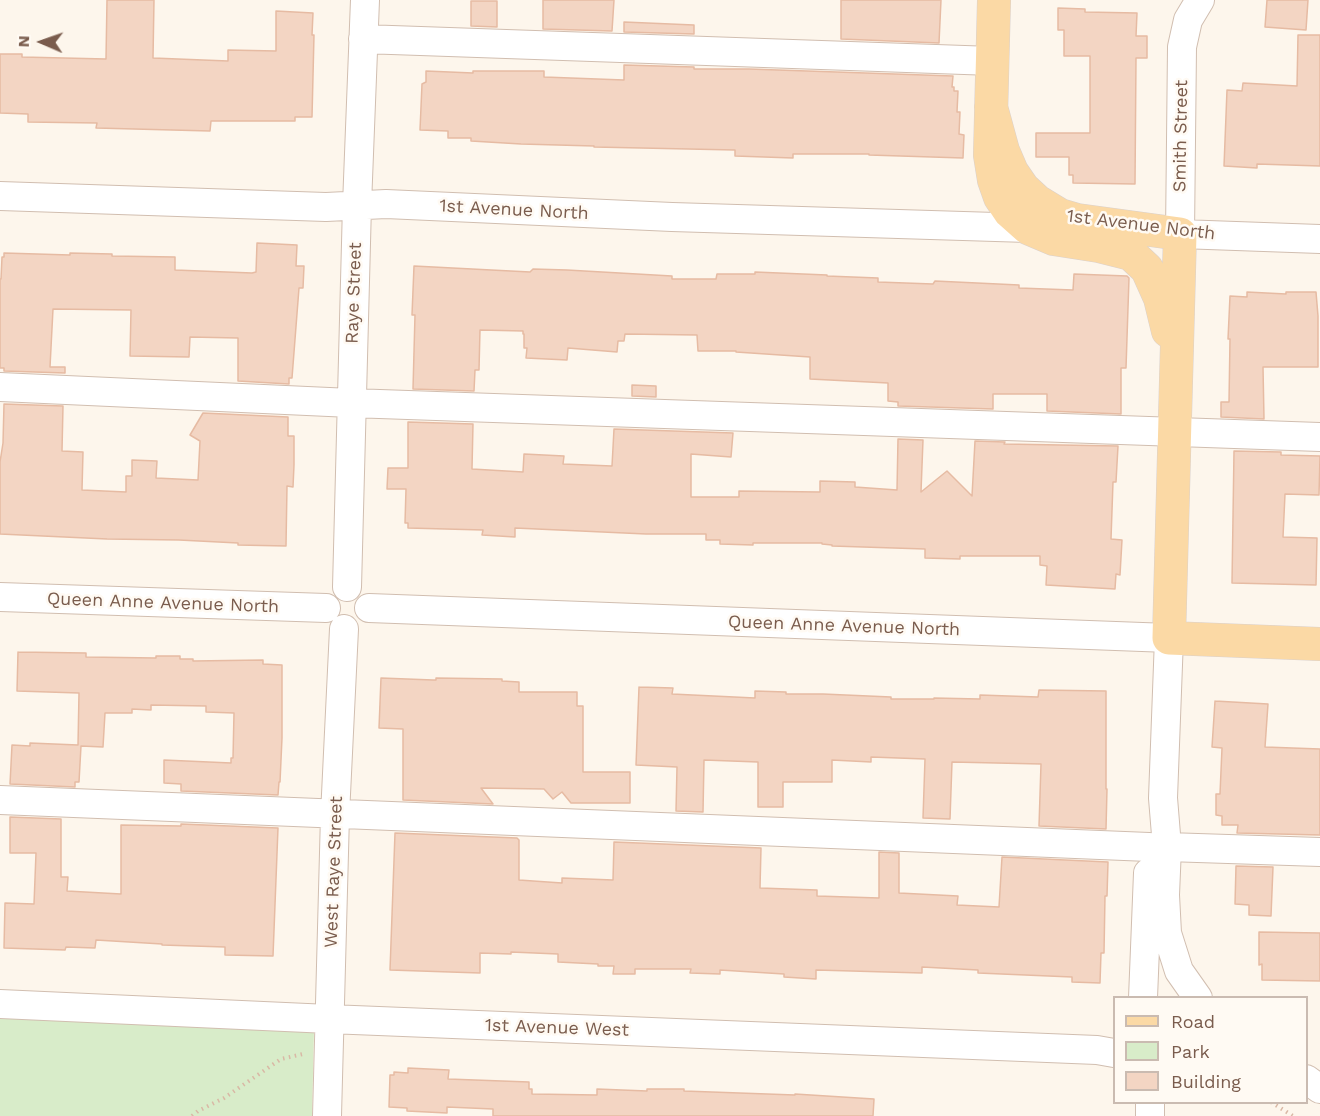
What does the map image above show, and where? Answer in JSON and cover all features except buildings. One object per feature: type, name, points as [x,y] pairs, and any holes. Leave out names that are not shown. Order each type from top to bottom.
[{"type":"main road","points":[[994,0],[990,155],[994,180],[1000,197],[1010,212],[1028,228]]},
{"type":"main road","name":"1st Avenue North","points":[[991,108],[1003,151],[1012,172],[1023,188],[1037,201],[1060,215],[1077,220],[1180,234]]},
{"type":"main road","name":"Smith Street","points":[[1028,228],[1054,239],[1131,254],[1147,269],[1160,298],[1177,384]]},
{"type":"main road","name":"Smith Street","points":[[1169,638],[1180,234]]},
{"type":"main road","name":"Queen Anne Avenue North","points":[[1169,638],[1320,644]]},
{"type":"street","name":"Raye Street","points":[[347,587],[365,0]]},
{"type":"street","name":"Smith Street","points":[[1180,234],[1182,48],[1188,20],[1200,0]]},
{"type":"street","points":[[363,39],[993,62]]},
{"type":"street","name":"1st Avenue North","points":[[0,195],[315,206],[386,204],[672,217],[1028,228]]},
{"type":"street","name":"1st Avenue North","points":[[1180,234],[1320,239]]},
{"type":"street","points":[[0,387],[351,403],[1320,437]]},
{"type":"street","points":[[347,587],[363,593],[369,608],[366,619],[356,628],[335,618],[327,601],[336,590],[347,587]]},
{"type":"street","name":"Queen Anne Avenue North","points":[[0,597],[335,618]]},
{"type":"street","name":"Queen Anne Avenue North","points":[[369,608],[1169,638]]},
{"type":"street","name":"West Raye Street","points":[[327,1116],[335,815],[335,618]]},
{"type":"street","points":[[1143,996],[1163,798],[1169,638]]},
{"type":"street","points":[[0,800],[335,815],[1320,852]]},
{"type":"street","points":[[1158,847],[1165,895],[1167,933],[1179,971],[1197,996]]},
{"type":"street","name":"1st Avenue West","points":[[0,1004],[1097,1050],[1113,1053]]},
{"type":"path","points":[[192,1116],[224,1098],[281,1059],[304,1054]]},
{"type":"path","points":[[1274,1104],[1293,1116]]},
{"type":"green space","points":[[0,1017],[314,1031],[312,1116],[0,1116]]}]
